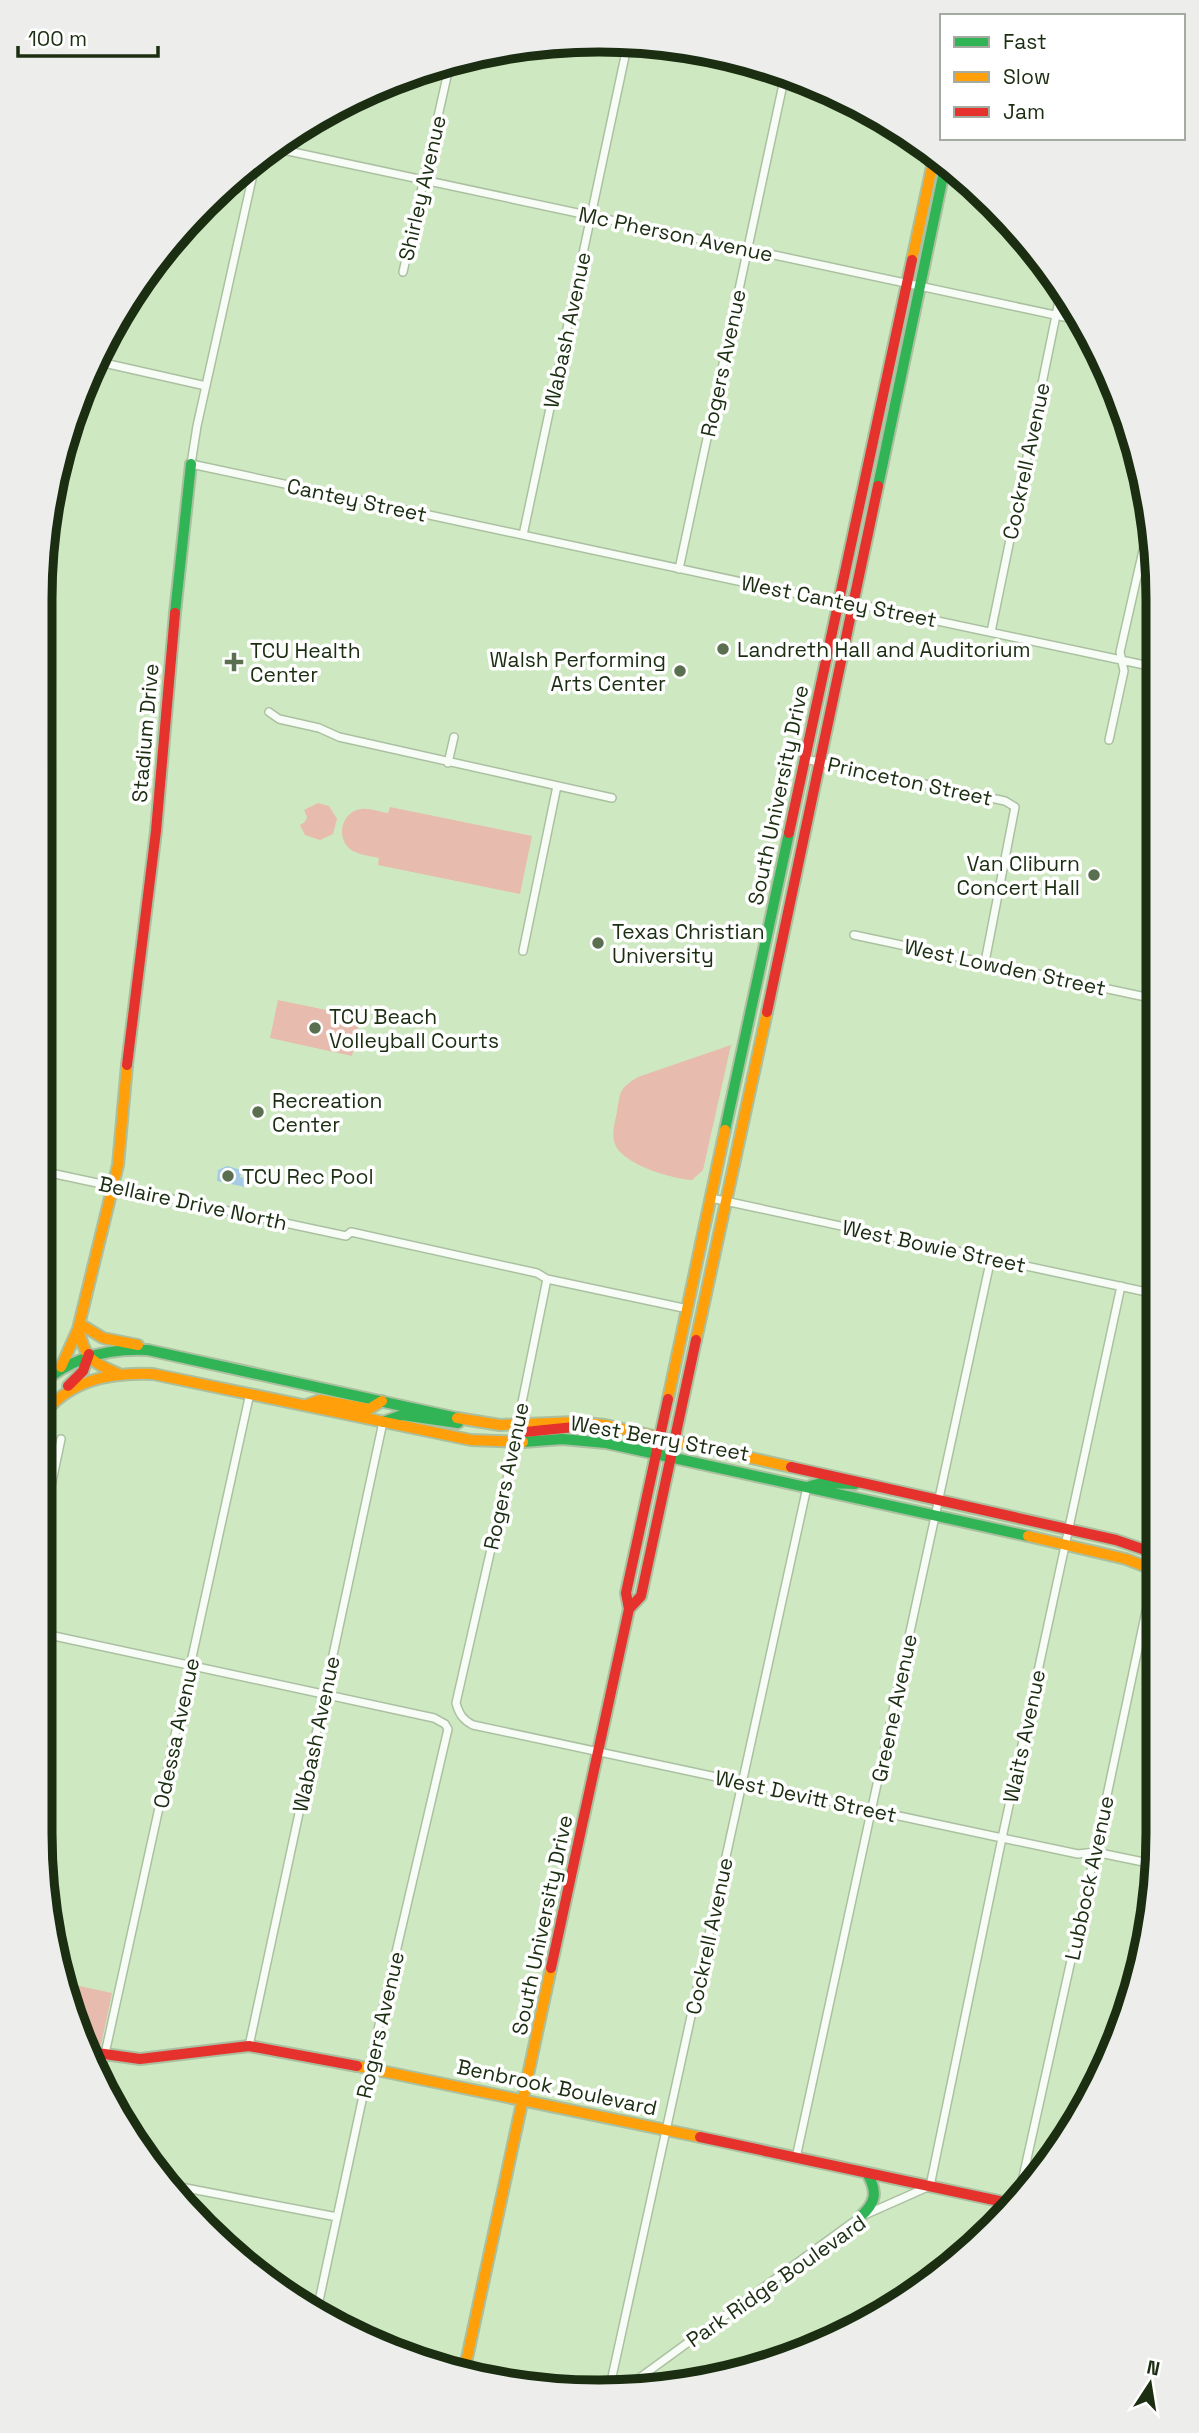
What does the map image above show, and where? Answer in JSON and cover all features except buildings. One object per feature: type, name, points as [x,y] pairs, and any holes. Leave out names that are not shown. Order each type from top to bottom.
[{"type":"main road","name":"South University Drive","points":[[466,2364],[600,1752],[629,1609],[626,1593],[931,165]]},
{"type":"main road","name":"South University Drive","points":[[629,1609],[641,1596],[821,762],[943,175]]},
{"type":"main road","name":"Stadium Drive","points":[[61,1367],[82,1328],[82,1309],[118,1165],[156,831],[180,553],[191,464]]},
{"type":"main road","points":[[117,1373],[100,1366],[83,1351],[82,1328],[103,1338],[153,1348],[181,1357]]},
{"type":"main road","name":"West Berry Street","points":[[52,1375],[75,1360],[124,1350],[141,1350],[496,1425],[558,1421],[605,1424],[1070,1529],[1146,1550]]},
{"type":"main road","points":[[61,1394],[81,1374],[89,1357]]},
{"type":"main road","name":"West Berry Street","points":[[52,1401],[61,1394],[94,1379],[117,1373],[153,1374],[471,1440],[516,1443],[545,1439],[582,1440],[656,1454],[1066,1544],[1146,1564]]},
{"type":"main road","points":[[306,1405],[320,1400],[369,1409],[382,1401]]},
{"type":"main road","points":[[383,1422],[402,1415],[452,1423],[471,1421]]},
{"type":"main road","points":[[516,1443],[525,1432],[560,1429],[586,1423]]},
{"type":"main road","points":[[807,1487],[817,1483],[850,1486],[861,1482]]},
{"type":"main road","name":"Benbrook Boulevard","points":[[99,2054],[141,2059],[248,2046],[289,2052],[1003,2202]]},
{"type":"main road","points":[[860,2217],[872,2208],[876,2196],[867,2173]]},
{"type":"street","name":"Wabash Avenue","points":[[523,535],[626,53]]},
{"type":"street","name":"Shirley Avenue","points":[[403,272],[447,74]]},
{"type":"street","name":"Rogers Avenue","points":[[679,569],[783,85]]},
{"type":"street","name":"Mc Pherson Avenue","points":[[288,151],[1068,318]]},
{"type":"street","name":"Stadium Drive","points":[[191,464],[252,178]]},
{"type":"street","name":"Cockrell Avenue","points":[[991,632],[1059,304]]},
{"type":"street","points":[[106,364],[206,386]]},
{"type":"street","name":"Cantey Street","points":[[191,464],[523,535]]},
{"type":"street","name":"West Cantey Street","points":[[523,535],[1146,665]]},
{"type":"street","points":[[1109,740],[1124,671],[1120,652],[1144,548]]},
{"type":"street","points":[[269,712],[279,719],[319,728],[339,737],[612,798]]},
{"type":"street","points":[[448,763],[454,737]]},
{"type":"street","name":"Princeton Street","points":[[805,759],[1005,801],[1013,805],[1016,810],[985,962]]},
{"type":"street","points":[[523,951],[557,786]]},
{"type":"street","name":"West Lowden Street","points":[[854,935],[1146,997]]},
{"type":"street","name":"Bellaire Drive North","points":[[52,1173],[346,1236],[351,1232],[442,1251],[537,1273],[547,1279]]},
{"type":"street","name":"West Bowie Street","points":[[711,1198],[1146,1292]]},
{"type":"street","name":"Greene Avenue","points":[[796,2158],[991,1258]]},
{"type":"street","name":"Rogers Avenue","points":[[458,1713],[456,1703],[516,1443],[517,1424],[547,1279]]},
{"type":"street","points":[[547,1279],[688,1309]]},
{"type":"street","name":"Waits Avenue","points":[[930,2186],[1121,1286]]},
{"type":"street","name":"Odessa Avenue","points":[[103,2063],[250,1393]]},
{"type":"street","name":"Wabash Avenue","points":[[248,2046],[383,1422]]},
{"type":"street","points":[[52,1482],[61,1439]]},
{"type":"street","name":"Cockrell Avenue","points":[[611,2380],[807,1487]]},
{"type":"street","name":"Lubbock Avenue","points":[[1022,2179],[1146,1614]]},
{"type":"street","points":[[52,1636],[325,1695]]},
{"type":"street","name":"Rogers Avenue","points":[[319,2302],[369,2068],[448,1735],[445,1724],[434,1718],[325,1695]]},
{"type":"street","name":"West Devitt Street","points":[[458,1713],[473,1725],[1078,1854],[1095,1852],[1145,1862]]},
{"type":"street","name":"Park Ridge Boulevard","points":[[637,2379],[860,2217],[930,2186]]},
{"type":"street","points":[[183,2187],[337,2217]]},
{"type":"shaded area","points":[[318,803],[329,806],[337,819],[333,834],[320,840],[305,835],[300,825],[307,817],[304,810]]},
{"type":"shaded area","points":[[390,807],[532,836],[520,894],[378,865],[379,858],[359,854],[347,846],[342,827],[348,815],[361,809],[388,813]]},
{"type":"shaded area","name":"TCU Beach Volleyball Courts","points":[[278,1000],[360,1017],[352,1056],[270,1038]]},
{"type":"shaded area","points":[[731,1045],[703,1170],[692,1180],[673,1177],[637,1164],[619,1151],[614,1140],[614,1128],[624,1087],[638,1077]]},
{"type":"shaded area","points":[[74,1985],[112,1993],[101,2045],[94,2043]]},
{"type":"water","name":"TCU Rec Pool","points":[[227,1166],[242,1170],[240,1177],[252,1180],[250,1184],[245,1187],[217,1181],[218,1170]]},
{"type":"traffic: fast","points":[[878,486],[943,175]]},
{"type":"traffic: fast","points":[[175,613],[191,464]]},
{"type":"traffic: fast","points":[[725,1130],[789,833]]},
{"type":"traffic: fast","points":[[52,1376],[91,1356],[148,1350],[457,1418]]},
{"type":"traffic: fast","points":[[383,1422],[402,1415],[458,1423]]},
{"type":"traffic: fast","points":[[523,1442],[562,1439],[606,1443],[1028,1536]]},
{"type":"traffic: fast","points":[[810,1486],[821,1483],[855,1484]]},
{"type":"traffic: fast","points":[[860,2217],[874,2197],[873,2186],[867,2173]]},
{"type":"traffic: slow","points":[[912,260],[932,166]]},
{"type":"traffic: slow","points":[[696,1340],[767,1012]]},
{"type":"traffic: slow","points":[[117,1373],[100,1365],[86,1353],[78,1329],[118,1165],[127,1065]]},
{"type":"traffic: slow","points":[[668,1399],[725,1130]]},
{"type":"traffic: slow","points":[[85,1327],[103,1338],[138,1345]]},
{"type":"traffic: slow","points":[[61,1367],[78,1329]]},
{"type":"traffic: slow","points":[[52,1404],[64,1394],[91,1381],[121,1375],[153,1374],[471,1440],[523,1442]]},
{"type":"traffic: slow","points":[[306,1405],[320,1400],[369,1409],[382,1401]]},
{"type":"traffic: slow","points":[[457,1418],[500,1425],[575,1422],[605,1425],[791,1467]]},
{"type":"traffic: slow","points":[[1028,1536],[1126,1559],[1146,1567]]},
{"type":"traffic: slow","points":[[466,2364],[551,1968]]},
{"type":"traffic: slow","points":[[357,2066],[700,2137]]},
{"type":"traffic: jam","points":[[789,833],[912,260]]},
{"type":"traffic: jam","points":[[767,1012],[878,486]]},
{"type":"traffic: jam","points":[[127,1065],[156,831],[175,613]]},
{"type":"traffic: jam","points":[[629,1609],[641,1596],[696,1340]]},
{"type":"traffic: jam","points":[[68,1386],[83,1371],[89,1354]]},
{"type":"traffic: jam","points":[[551,1968],[629,1609],[626,1593],[668,1399]]},
{"type":"traffic: jam","points":[[516,1443],[525,1432],[574,1427]]},
{"type":"traffic: jam","points":[[791,1467],[1116,1540],[1146,1550]]},
{"type":"traffic: jam","points":[[99,2053],[140,2059],[249,2046],[357,2066]]},
{"type":"traffic: jam","points":[[700,2137],[1003,2202]]},
{"type":"place","name":"Landreth Hall and Auditorium","points":[[723,649]]},
{"type":"place","name":"TCU Health Center","points":[[234,662]]},
{"type":"place","name":"Walsh Performing Arts Center","points":[[680,671]]},
{"type":"place","name":"Van Cliburn Concert Hall","points":[[1094,875]]},
{"type":"place","name":"Texas Christian University","points":[[598,943]]},
{"type":"place","name":"TCU Beach Volleyball Courts","points":[[315,1028]]},
{"type":"place","name":"Recreation Center","points":[[258,1112]]},
{"type":"place","name":"TCU Rec Pool","points":[[228,1176]]}]
